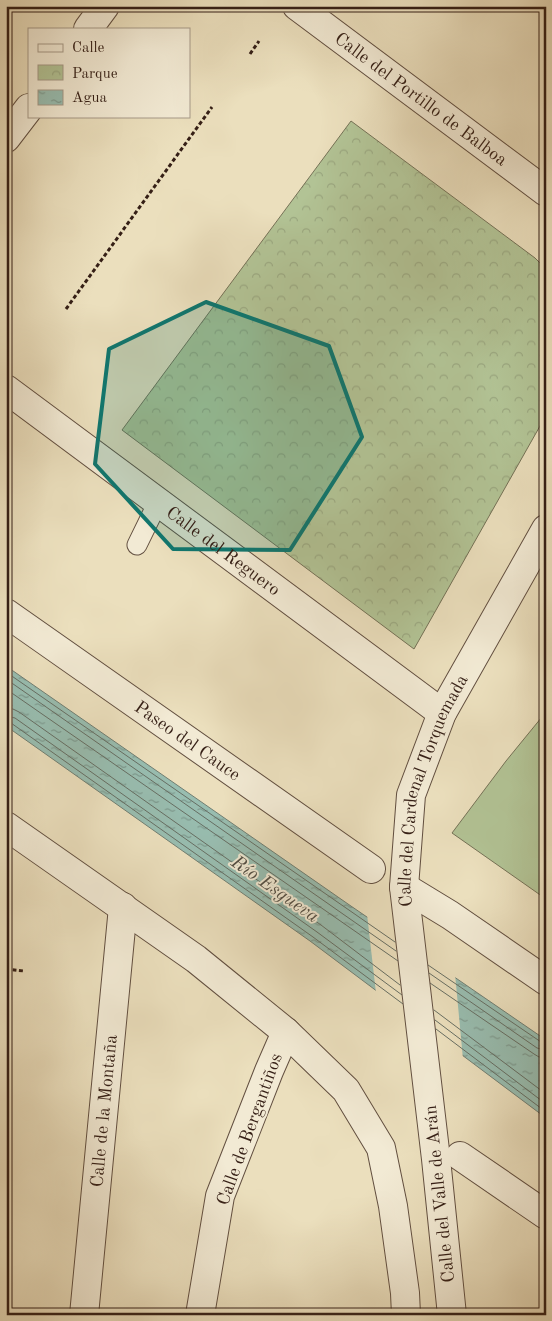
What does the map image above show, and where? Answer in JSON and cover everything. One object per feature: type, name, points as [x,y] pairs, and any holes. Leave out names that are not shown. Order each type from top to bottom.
[{"type":"street","points":[[89,28],[105,6]]},
{"type":"street","name":"Calle del Portillo de Balboa","points":[[297,6],[546,192]]},
{"type":"street","points":[[6,138],[28,109]]},
{"type":"street","name":"Calle del Reguero","points":[[6,389],[442,713]]},
{"type":"street","name":"Calle del Cardenal Torquemada","points":[[426,1073],[404,887],[411,796],[442,713],[546,529]]},
{"type":"street","name":"Paseo del Cauce","points":[[6,613],[371,869]]},
{"type":"street","points":[[6,826],[196,959],[286,1032],[346,1090],[381,1148],[393,1206],[404,1283],[406,1315]]},
{"type":"street","points":[[404,887],[450,915],[546,981]]},
{"type":"street","name":"Calle de la Montaña","points":[[84,1315],[123,907]]},
{"type":"street","name":"Calle de Bergantiños","points":[[200,1315],[220,1196],[268,1071],[286,1032]]},
{"type":"street","name":"Calle del Valle de Arán","points":[[426,1073],[452,1315]]},
{"type":"street","points":[[460,1156],[546,1215]]},
{"type":"lane","points":[[137,545],[158,502]]},
{"type":"path","points":[[250,54],[259,41]]},
{"type":"path","points":[[66,309],[212,107]]},
{"type":"path","points":[[6,969],[24,971]]},
{"type":"highlighted area","points":[[206,302],[329,346],[362,437],[290,550],[173,549],[95,464],[109,349]]},
{"type":"green space","points":[[351,121],[535,258],[546,269],[546,413],[414,649],[122,430]]},
{"type":"green space","points":[[546,712],[546,899],[452,833],[506,761]]},
{"type":"water","name":"Río Esgueva","points":[[6,666],[546,1040],[546,1118],[310,941],[6,726]]},
{"type":"pier","points":[[367,914],[455,974],[463,1059],[376,993]]}]
